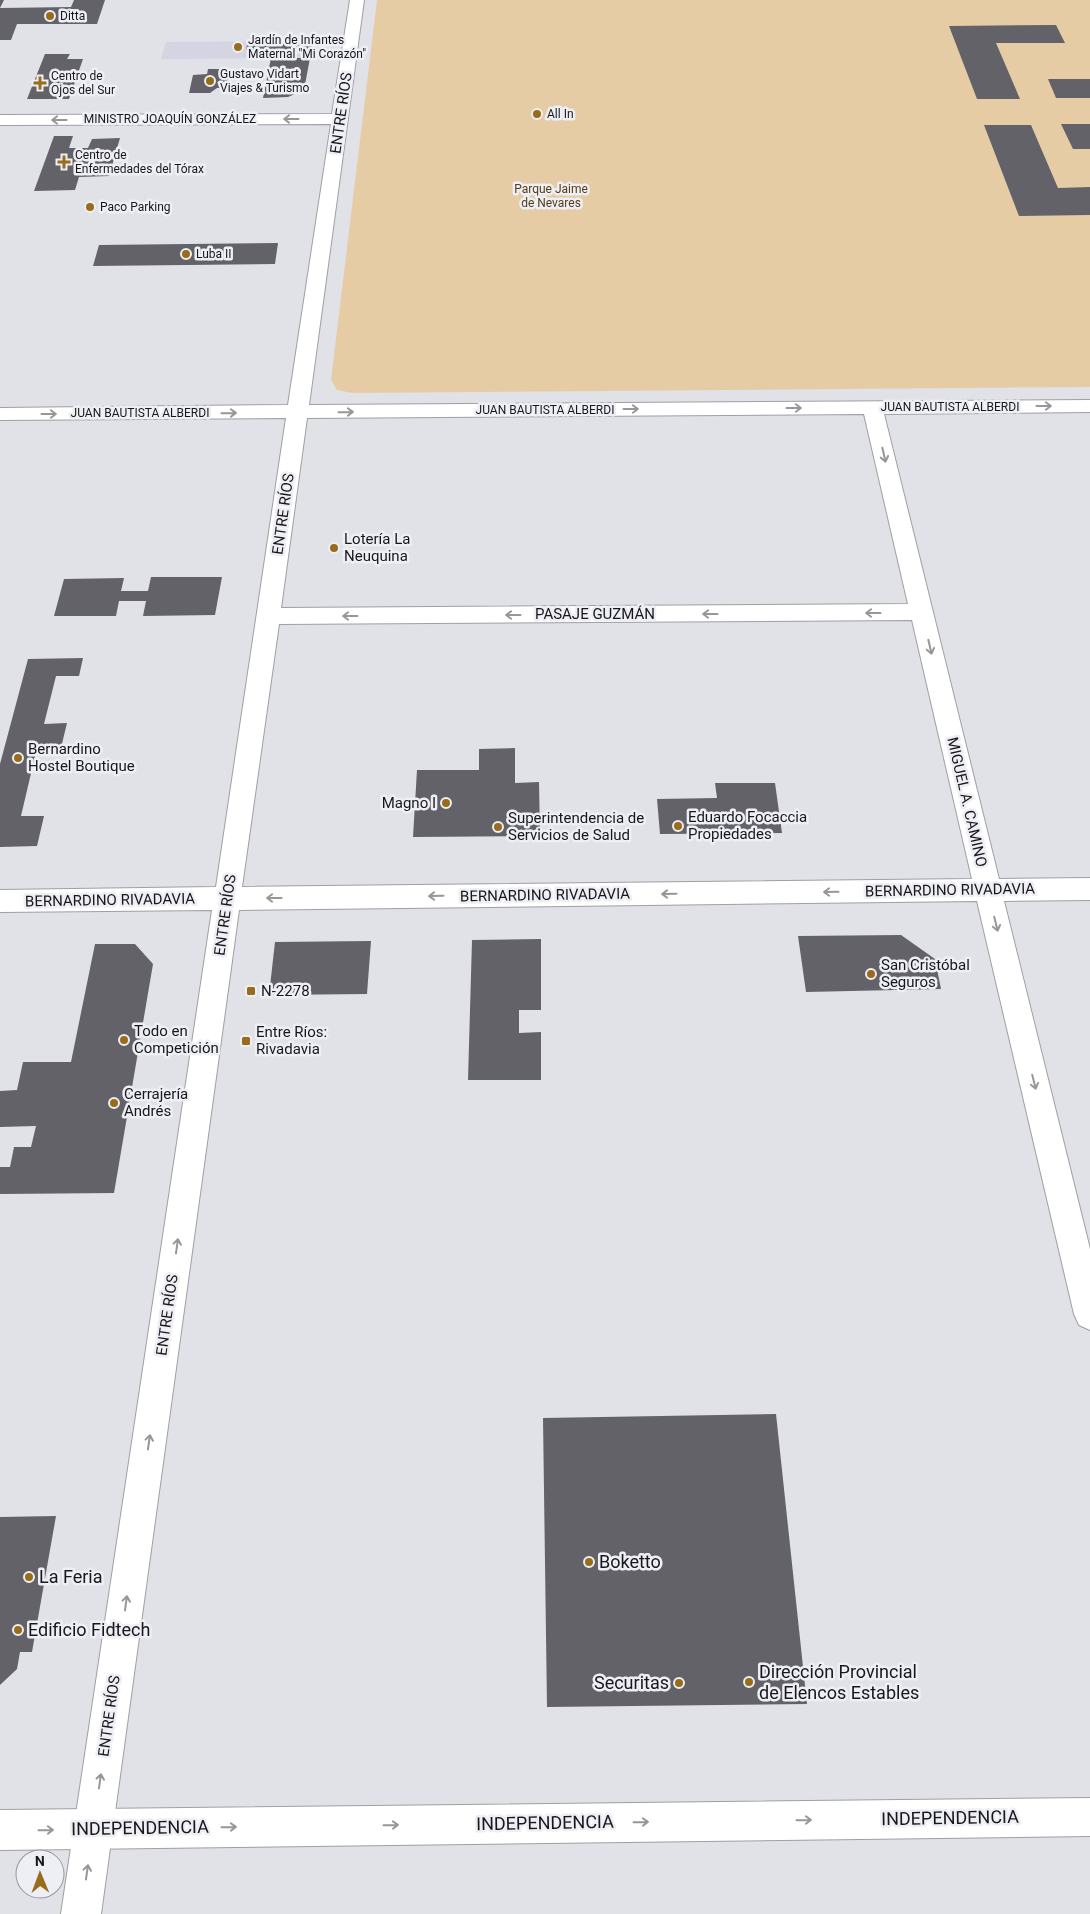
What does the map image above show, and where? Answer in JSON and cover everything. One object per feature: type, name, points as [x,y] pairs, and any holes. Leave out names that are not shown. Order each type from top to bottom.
[{"type":"street","name":"ENTRE RÍOS","points":[[81,1914],[357,0]]},
{"type":"street","name":"MINISTRO JOAQUÍN GONZÁLEZ","points":[[0,120],[340,118]]},
{"type":"street","name":"JUAN BAUTISTA ALBERDI","points":[[0,414],[1090,406]]},
{"type":"street","name":"MIGUEL A. CAMINO","points":[[872,408],[1090,1314]]},
{"type":"street","name":"PASAJE GUZMÁN","points":[[268,616],[922,612]]},
{"type":"street","name":"BERNARDINO RIVADAVIA","points":[[0,901],[1090,889]]},
{"type":"street","name":"INDEPENDENCIA","points":[[0,1830],[1090,1817]]},
{"type":"shaded area","name":"Jardín de Infantes Maternal \"Mi Corazón\"","points":[[313,41],[310,58],[161,59],[166,42]]},
{"type":"green space","name":"Parque Jaime de Nevares","points":[[377,0],[1090,0],[1090,387],[352,393],[337,390],[331,380]]},
{"type":"building","points":[[0,0],[4,0],[0,8]]},
{"type":"building","name":"Ditta","points":[[74,0],[105,0],[97,24],[17,24],[11,40],[0,40],[0,8],[71,7]]},
{"type":"building","points":[[1056,25],[1065,43],[996,43],[1020,99],[977,99],[949,26]]},
{"type":"building","points":[[248,41],[313,41],[311,52],[293,52],[292,58],[310,58],[304,90],[288,97],[263,98],[271,58],[258,58],[259,55],[249,55],[250,50],[246,50]]},
{"type":"building","points":[[45,54],[70,54],[67,59],[83,59],[69,99],[27,99]]},
{"type":"building","name":"Gustavo Vidart Viajes & Turismo","points":[[208,69],[230,69],[226,88],[217,88],[210,93],[189,93],[193,75],[207,74]]},
{"type":"building","points":[[1048,79],[1090,79],[1090,98],[1056,98]]},
{"type":"building","points":[[1061,124],[1090,124],[1090,149],[1073,149]]},
{"type":"building","points":[[984,125],[1031,125],[1058,188],[1090,187],[1090,215],[1019,216]]},
{"type":"building","name":"Centro de Enfermedades del Tórax","points":[[54,136],[73,136],[69,148],[88,148],[92,139],[120,138],[109,176],[79,177],[75,190],[34,191]]},
{"type":"building","name":"Luba II","points":[[278,243],[275,264],[93,266],[99,245]]},
{"type":"building","points":[[151,577],[222,577],[215,615],[143,616],[146,601],[119,601],[116,616],[54,616],[64,579],[124,578],[121,591],[148,591]]},
{"type":"building","name":"Bernardino Hostel Boutique","points":[[83,658],[79,676],[56,676],[44,724],[67,723],[60,752],[36,752],[21,816],[44,816],[37,846],[0,847],[0,764],[28,659]]},
{"type":"building","points":[[515,748],[515,783],[539,782],[540,836],[413,837],[417,770],[479,770],[479,749]]},
{"type":"building","points":[[715,783],[775,783],[782,833],[660,834],[657,799],[717,798]]},
{"type":"building","name":"San Cristóbal Seguros","points":[[901,935],[935,959],[941,989],[806,992],[798,936]]},
{"type":"building","points":[[541,939],[541,1010],[519,1010],[519,1033],[541,1032],[541,1080],[468,1080],[472,940]]},
{"type":"building","points":[[371,941],[367,994],[269,995],[275,942]]},
{"type":"building","points":[[95,944],[135,944],[153,964],[114,1193],[0,1194],[0,1167],[10,1167],[14,1147],[31,1147],[36,1126],[0,1127],[0,1091],[17,1090],[23,1062],[71,1062]]},
{"type":"building","points":[[776,1414],[807,1704],[547,1707],[543,1418]]},
{"type":"building","points":[[56,1516],[32,1652],[20,1652],[17,1669],[0,1685],[0,1517]]},
{"type":"place","name":"Ditta","points":[[50,16]]},
{"type":"place","name":"Jardín de Infantes Maternal \"Mi Corazón\"","points":[[238,47]]},
{"type":"place","name":"Gustavo Vidart Viajes & Turismo","points":[[210,81]]},
{"type":"place","name":"Centro de Ojos del Sur","points":[[40,83]]},
{"type":"place","name":"All In","points":[[537,114]]},
{"type":"place","name":"Centro de Enfermedades del Tórax","points":[[64,162]]},
{"type":"place","name":"Paco Parking","points":[[90,207]]},
{"type":"place","name":"Luba II","points":[[186,254]]},
{"type":"place","name":"Lotería La Neuquina","points":[[334,548]]},
{"type":"place","name":"Bernardino Hostel Boutique","points":[[18,758]]},
{"type":"place","name":"Magno I","points":[[446,803]]},
{"type":"place","name":"Eduardo Focaccia Propiedades","points":[[678,826]]},
{"type":"place","name":"Superintendencia de Servicios de Salud","points":[[498,827]]},
{"type":"place","name":"San Cristóbal Seguros","points":[[871,974]]},
{"type":"place","name":"N-2278","points":[[251,991]]},
{"type":"place","name":"Todo en Competición","points":[[124,1040]]},
{"type":"place","name":"Entre Ríos: Rivadavia","points":[[246,1041]]},
{"type":"place","name":"Cerrajería Andrés","points":[[114,1103]]},
{"type":"place","name":"Boketto","points":[[589,1562]]},
{"type":"place","name":"La Feria","points":[[29,1577]]},
{"type":"place","name":"Edificio Fidtech","points":[[18,1630]]},
{"type":"place","name":"Dirección Provincial de Elencos Estables","points":[[749,1682]]},
{"type":"place","name":"Securitas","points":[[679,1683]]}]
